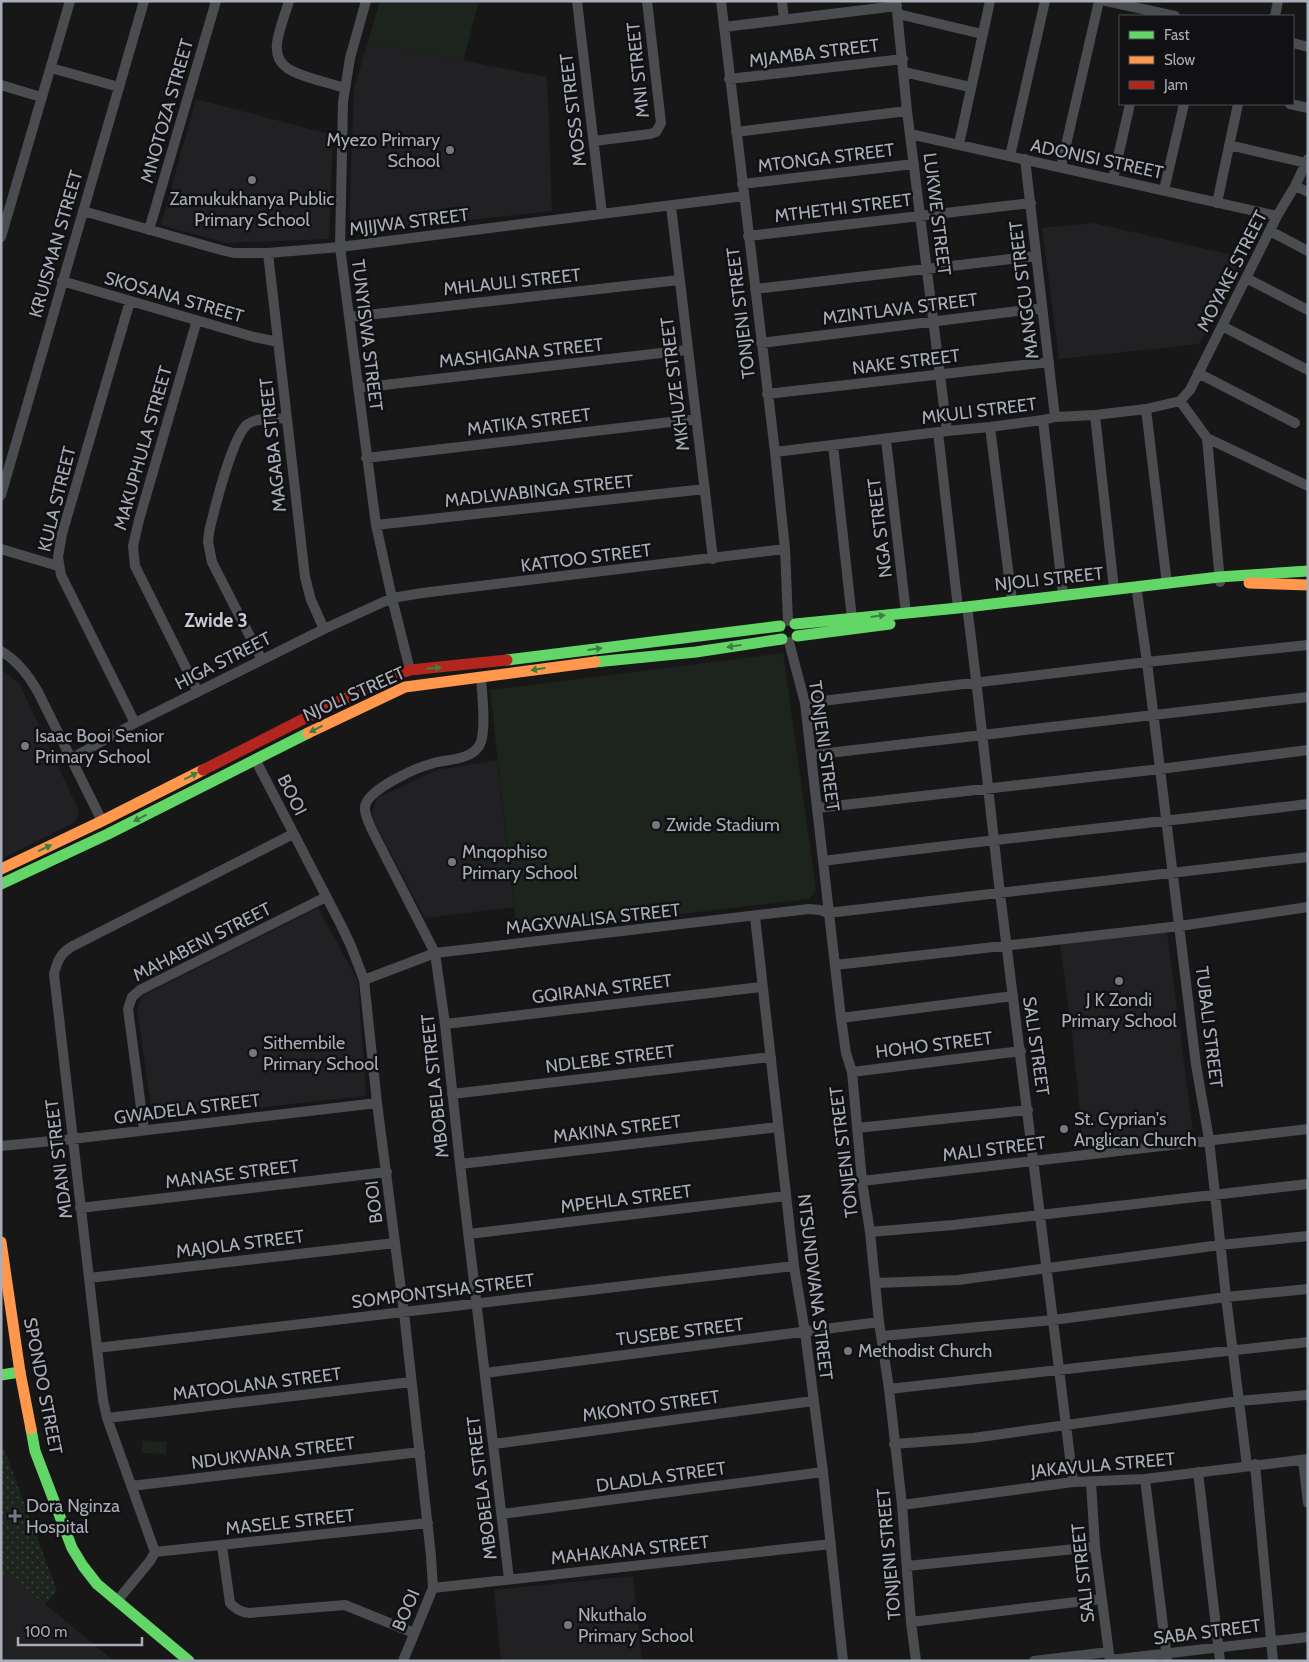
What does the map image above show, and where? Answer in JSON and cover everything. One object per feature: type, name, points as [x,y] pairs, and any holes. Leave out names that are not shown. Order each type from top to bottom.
[{"type":"main road","name":"NJOLI STREET","points":[[1,884],[108,834],[396,690],[416,684],[481,678],[591,662],[696,652],[790,639],[963,611],[1012,601],[1167,584],[1308,572]]},
{"type":"main road","name":"NJOLI STREET","points":[[1,868],[102,821],[351,695],[410,670],[482,663],[788,624],[906,613],[963,611],[1137,592],[1220,580],[1308,584]]},
{"type":"main road","points":[[788,624],[798,629],[790,639],[779,634],[788,624]]},
{"type":"main road","name":"SPONDO STREET","points":[[1,1242],[20,1372],[35,1450],[72,1548],[97,1584],[189,1661]]},
{"type":"main road","points":[[1,1375],[20,1372]]},
{"type":"street","points":[[1,237],[70,1]]},
{"type":"street","name":"KRUISMAN STREET","points":[[1,495],[144,1]]},
{"type":"street","name":"MNOTOZA STREET","points":[[149,230],[216,1]]},
{"type":"street","points":[[288,1],[277,44],[277,53],[280,61],[286,68],[294,72],[345,88]]},
{"type":"street","name":"TUNYISWA STREET","points":[[366,1],[350,58],[345,88],[342,117],[340,247],[376,525],[410,670]]},
{"type":"street","name":"MOSS STREET","points":[[577,1],[602,214]]},
{"type":"street","name":"MNI STREET","points":[[594,141],[650,134],[656,132],[662,123],[647,1]]},
{"type":"street","name":"TONJENI STREET","points":[[721,1],[775,452],[785,550],[788,624]]},
{"type":"street","points":[[782,1],[784,19]]},
{"type":"street","points":[[837,1],[838,13]]},
{"type":"street","points":[[958,144],[990,1]]},
{"type":"street","points":[[1010,156],[1045,1]]},
{"type":"street","points":[[1061,167],[1099,1]]},
{"type":"street","points":[[1106,1],[1151,14]]},
{"type":"street","points":[[1275,15],[1278,1]]},
{"type":"street","points":[[724,27],[897,7],[982,34]]},
{"type":"street","name":"LUKWE STREET","points":[[897,7],[907,111],[940,374],[943,432],[963,611]]},
{"type":"street","points":[[1294,43],[1308,47]]},
{"type":"street","name":"MJAMBA STREET","points":[[729,79],[903,59]]},
{"type":"street","points":[[51,68],[119,86]]},
{"type":"street","points":[[904,72],[970,87]]},
{"type":"street","points":[[1,84],[41,97]]},
{"type":"street","points":[[1113,179],[1130,105]]},
{"type":"street","points":[[1164,190],[1184,105]]},
{"type":"street","points":[[1217,202],[1238,105]]},
{"type":"street","points":[[1294,105],[1308,108]]},
{"type":"street","points":[[736,132],[907,111]]},
{"type":"street","name":"ADONISI STREET","points":[[910,134],[1277,216]]},
{"type":"street","points":[[1229,145],[1307,161]]},
{"type":"street","name":"MANGCU STREET","points":[[1025,160],[1055,417]]},
{"type":"street","name":"MOYAKE STREET","points":[[1182,399],[1190,390],[1277,216],[1307,161]]},
{"type":"street","name":"MTONGA STREET","points":[[742,184],[914,164]]},
{"type":"street","points":[[1295,186],[1308,192]]},
{"type":"street","name":"MJIJWA STREET","points":[[83,211],[234,253],[268,253],[340,247],[744,196]]},
{"type":"street","name":"MTHETHI STREET","points":[[748,236],[1030,204]]},
{"type":"street","name":"MKHUZE STREET","points":[[671,206],[713,559]]},
{"type":"street","points":[[1270,232],[1308,251]]},
{"type":"street","name":"MAGABA STREET","points":[[268,253],[306,582],[311,600],[324,629]]},
{"type":"street","points":[[755,289],[1036,256]]},
{"type":"street","points":[[1246,278],[1308,310]]},
{"type":"street","name":"MHLAULI STREET","points":[[349,317],[679,280]]},
{"type":"street","name":"SKOSANA STREET","points":[[62,281],[278,342]]},
{"type":"street","name":"KULA STREET","points":[[130,300],[62,534],[58,566],[135,723]]},
{"type":"street","name":"MZINTLAVA STREET","points":[[761,342],[1042,308]]},
{"type":"street","name":"MAKUPHULA STREET","points":[[197,320],[134,536],[133,554],[139,575],[198,692]]},
{"type":"street","points":[[1222,326],[1308,370]]},
{"type":"street","name":"MASHIGANA STREET","points":[[358,388],[687,350]]},
{"type":"street","name":"NAKE STREET","points":[[767,394],[1048,362]]},
{"type":"street","points":[[1198,373],[1296,423]]},
{"type":"street","points":[[1182,399],[1207,438],[1220,580]]},
{"type":"street","name":"MKULI STREET","points":[[775,452],[990,427],[1055,417],[1095,416],[1146,409],[1182,399]]},
{"type":"street","points":[[1146,409],[1167,584]]},
{"type":"street","points":[[1095,416],[1114,590]]},
{"type":"street","points":[[262,660],[212,562],[208,542],[209,532],[235,444],[242,429],[251,422],[286,418]]},
{"type":"street","name":"MATIKA STREET","points":[[366,458],[696,419]]},
{"type":"street","points":[[1043,420],[1063,595]]},
{"type":"street","points":[[990,427],[1012,601]]},
{"type":"street","points":[[1207,438],[1308,486]]},
{"type":"street","name":"NGA STREET","points":[[886,440],[906,613]]},
{"type":"street","points":[[833,445],[852,619]]},
{"type":"street","name":"MADLWABINGA STREET","points":[[376,525],[705,489]]},
{"type":"street","points":[[1,549],[58,566]]},
{"type":"street","name":"KATTOO STREET","points":[[392,598],[785,550]]},
{"type":"street","name":"TUBALI STREET","points":[[1137,592],[1160,769],[1171,873],[1180,926],[1196,1065],[1215,1194],[1232,1350],[1251,1465],[1274,1661]]},
{"type":"street","name":"HIGA STREET","points":[[72,758],[135,723],[324,629],[392,598]]},
{"type":"street","name":"SALI STREET","points":[[963,611],[977,683],[1012,996],[1021,1051],[1073,1482]]},
{"type":"street","name":"TONJENI STREET","points":[[790,639],[805,703],[841,1018],[846,1053],[852,1072],[862,1181],[870,1232],[879,1322],[902,1505],[916,1661]]},
{"type":"street","points":[[805,703],[1147,662],[1308,645]]},
{"type":"street","points":[[1,651],[13,660],[28,676],[72,758],[102,821]]},
{"type":"street","name":"MBOBELA STREET","points":[[481,678],[484,733],[483,740],[479,746],[464,757],[432,763],[382,787],[370,796],[365,806],[368,820],[435,954],[445,1024],[509,1579]]},
{"type":"street","points":[[811,755],[1308,697]]},
{"type":"street","points":[[817,808],[1160,769],[1308,750]]},
{"type":"street","name":"BOOI","points":[[255,759],[351,946],[364,980],[377,1103],[420,1452],[433,1588],[402,1661]]},
{"type":"street","points":[[822,861],[994,839],[1308,804]]},
{"type":"street","name":"MDANI STREET","points":[[155,1552],[107,1418],[80,1208],[54,974],[59,958],[64,952],[293,834]]},
{"type":"street","name":"MAGXWALISA STREET","points":[[364,980],[435,954],[809,909],[828,913],[1308,857]]},
{"type":"street","name":"MAHABENI STREET","points":[[144,1130],[128,1009],[132,997],[140,990],[326,897]]},
{"type":"street","points":[[835,965],[1180,926],[1308,907]]},
{"type":"street","name":"NTSUNDWANA STREET","points":[[755,917],[794,1266],[805,1332],[823,1472],[843,1661]]},
{"type":"street","name":"GQIRANA STREET","points":[[445,1024],[762,987]]},
{"type":"street","points":[[841,1018],[1012,996]]},
{"type":"street","name":"HOHO STREET","points":[[852,1072],[1021,1051]]},
{"type":"street","name":"NDLEBE STREET","points":[[452,1094],[770,1057]]},
{"type":"street","name":"GWADELA STREET","points":[[1,1146],[377,1103]]},
{"type":"street","points":[[857,1128],[1028,1110]]},
{"type":"street","name":"MAKINA STREET","points":[[460,1164],[778,1127]]},
{"type":"street","name":"MALI STREET","points":[[862,1181],[1208,1139],[1308,1129]]},
{"type":"street","name":"MANASE STREET","points":[[80,1208],[387,1172]]},
{"type":"street","points":[[870,1232],[953,1225],[1308,1184]]},
{"type":"street","name":"MPEHLA STREET","points":[[469,1234],[786,1196]]},
{"type":"street","points":[[876,1283],[958,1280],[1220,1245],[1308,1236]]},
{"type":"street","name":"MAJOLA STREET","points":[[89,1278],[395,1243]]},
{"type":"street","name":"SOMPONTSHA STREET","points":[[97,1348],[794,1266]]},
{"type":"street","points":[[882,1336],[1052,1320],[1226,1297],[1308,1289]]},
{"type":"street","name":"TUSEBE STREET","points":[[485,1373],[879,1322]]},
{"type":"street","points":[[889,1390],[1308,1342]]},
{"type":"street","name":"MATOOLANA STREET","points":[[107,1418],[411,1382]]},
{"type":"street","points":[[894,1444],[973,1438],[1239,1401],[1308,1395]]},
{"type":"street","name":"MKONTO STREET","points":[[494,1444],[813,1401]]},
{"type":"street","name":"NDUKWANA STREET","points":[[131,1486],[420,1452]]},
{"type":"street","points":[[1305,1460],[1308,1503]]},
{"type":"street","name":"JAKAVULA STREET","points":[[902,1505],[1073,1482],[1145,1479],[1305,1460]]},
{"type":"street","name":"DLADLA STREET","points":[[502,1514],[823,1472]]},
{"type":"street","points":[[1198,1472],[1220,1661]]},
{"type":"street","points":[[1145,1479],[1167,1657]]},
{"type":"street","name":"SALI STREET","points":[[1091,1482],[1095,1547],[1109,1658]]},
{"type":"street","name":"MASELE STREET","points":[[155,1552],[428,1523]]},
{"type":"street","name":"MAHAKANA STREET","points":[[433,1588],[831,1544]]},
{"type":"street","points":[[222,1546],[230,1603],[242,1612],[249,1613],[345,1604],[414,1633]]},
{"type":"street","points":[[907,1566],[1095,1547]]},
{"type":"street","points":[[117,1601],[155,1552]]},
{"type":"street","points":[[911,1622],[1102,1600]]},
{"type":"street","name":"SABA STREET","points":[[1034,1661],[1167,1657],[1219,1648],[1308,1637]]},
{"type":"shaded area","points":[[380,1],[479,1],[463,61],[368,42]]},
{"type":"shaded area","name":"Myezo Primary School","points":[[368,42],[547,77],[552,211],[361,232],[349,222],[354,88]]},
{"type":"shaded area","name":"Zamukukhanya Public Primary School","points":[[196,99],[333,135],[329,239],[227,243],[161,225]]},
{"type":"shaded area","points":[[1093,223],[1246,258],[1199,344],[1059,359],[1042,228]]},
{"type":"shaded area","name":"Zwide Stadium","points":[[783,653],[816,890],[809,899],[517,933],[490,690]]},
{"type":"shaded area","name":"Isaac Booi Senior Primary School","points":[[1,669],[19,683],[79,811],[75,822],[1,859]]},
{"type":"shaded area","name":"Mnqophiso Primary School","points":[[497,760],[514,907],[425,918],[371,816],[377,798],[437,770]]},
{"type":"shaded area","name":"Sithembile Primary School","points":[[318,908],[358,981],[366,1096],[153,1119],[137,1010],[142,996]]},
{"type":"shaded area","points":[[1167,932],[1193,1132],[1187,1140],[1084,1150],[1072,1033],[1060,943]]},
{"type":"shaded area","name":"Dora Nginza Hospital","points":[[1,1441],[57,1591],[45,1604],[114,1661],[1,1661]]},
{"type":"shaded area","points":[[1,1441],[57,1591],[45,1604],[7,1575],[1,1573]]},
{"type":"shaded area","points":[[142,1441],[167,1442],[166,1454],[142,1453]]},
{"type":"shaded area","name":"Nkuthalo Primary School","points":[[633,1576],[642,1661],[501,1661],[494,1590]]},
{"type":"traffic: fast","points":[[795,624],[958,608],[1219,577],[1308,571]]},
{"type":"traffic: fast","points":[[797,636],[890,624]]},
{"type":"traffic: fast","points":[[507,660],[780,626]]},
{"type":"traffic: fast","points":[[595,662],[696,652],[782,639]]},
{"type":"traffic: fast","points":[[1,884],[108,834],[308,733]]},
{"type":"traffic: fast","points":[[1,1375],[20,1372]]},
{"type":"traffic: fast","points":[[31,1429],[35,1451],[72,1548],[83,1566],[97,1584],[189,1661]]},
{"type":"traffic: slow","points":[[1249,583],[1308,585]]},
{"type":"traffic: slow","points":[[308,733],[405,687],[595,662]]},
{"type":"traffic: slow","points":[[1,869],[203,770]]},
{"type":"traffic: slow","points":[[1,1242],[20,1372],[31,1429]]},
{"type":"traffic: jam","points":[[203,770],[333,704],[401,673],[410,670],[507,660]]},
{"type":"place","name":"Myezo Primary School","points":[[450,150]]},
{"type":"place","name":"Zamukukhanya Public Primary School","points":[[252,180]]},
{"type":"place","name":"Isaac Booi Senior Primary School","points":[[25,746]]},
{"type":"place","name":"Zwide Stadium","points":[[656,825]]},
{"type":"place","name":"Mnqophiso Primary School","points":[[452,862]]},
{"type":"place","name":"J K Zondi Primary School","points":[[1119,981]]},
{"type":"place","name":"Sithembile Primary School","points":[[253,1053]]},
{"type":"place","name":"St. Cyprian's Anglican Church","points":[[1064,1129]]},
{"type":"place","name":"Methodist Church","points":[[848,1351]]},
{"type":"place","name":"Dora Nginza Hospital","points":[[15,1516]]},
{"type":"place","name":"Nkuthalo Primary School","points":[[568,1625]]},
{"type":"district","name":"Zwide 3","points":[[216,620]]}]
